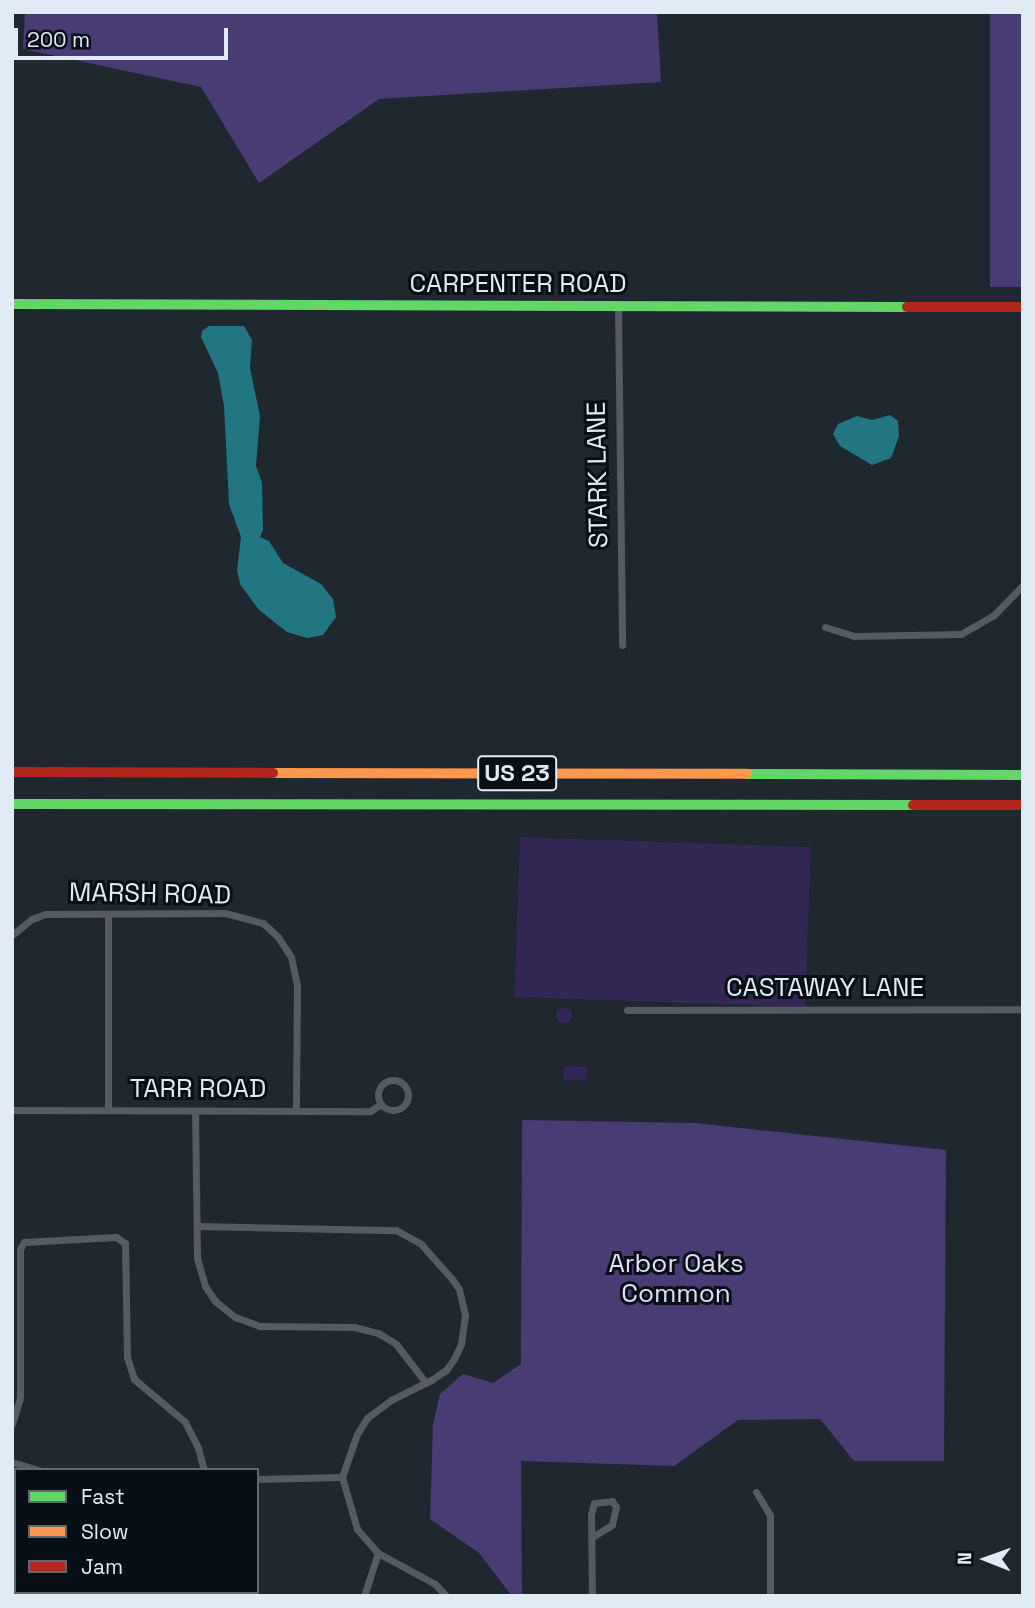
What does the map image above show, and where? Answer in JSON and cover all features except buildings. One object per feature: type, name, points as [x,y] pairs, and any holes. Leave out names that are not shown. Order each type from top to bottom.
[{"type":"main road","name":"CARPENTER ROAD","points":[[12,304],[1023,307]]},
{"type":"main road","name":"US 23","points":[[12,772],[1023,775]]},
{"type":"main road","name":"US 23","points":[[12,804],[1023,805]]},
{"type":"street","name":"STARK LANE","points":[[618,306],[622,645]]},
{"type":"street","points":[[825,627],[855,636],[961,634],[994,615],[1023,585]]},
{"type":"street","name":"MARSH ROAD","points":[[12,935],[32,919],[46,914],[225,913],[263,923],[278,937],[291,957],[297,985],[296,1109]]},
{"type":"street","points":[[107,1110],[108,914]]},
{"type":"street","name":"CASTAWAY LANE","points":[[627,1010],[1023,1009]]},
{"type":"street","points":[[398,1080],[407,1086],[409,1096],[400,1109],[390,1110],[381,1104],[378,1090],[384,1082],[398,1080]]},
{"type":"street","name":"TARR ROAD","points":[[12,1110],[370,1111],[381,1104]]},
{"type":"street","points":[[195,1111],[197,1258],[205,1286],[215,1301],[235,1317],[260,1326],[354,1327],[378,1332],[396,1344],[426,1383]]},
{"type":"street","points":[[197,1226],[388,1229],[409,1236],[421,1244],[437,1259],[459,1289],[465,1315],[461,1344],[454,1359],[446,1370],[391,1400],[367,1418],[357,1434],[342,1477],[357,1529],[378,1553],[435,1584],[446,1596]]},
{"type":"street","points":[[12,1423],[20,1398],[20,1248],[24,1242],[116,1237],[125,1243],[127,1357],[134,1379],[185,1422],[198,1448],[203,1468]]},
{"type":"street","points":[[12,1462],[32,1468]]},
{"type":"street","points":[[259,1479],[342,1477]]},
{"type":"street","points":[[755,1492],[770,1515],[770,1596]]},
{"type":"street","points":[[592,1537],[612,1525],[616,1507],[612,1501],[594,1503],[592,1537],[592,1596]]},
{"type":"street","points":[[364,1596],[378,1553]]},
{"type":"shaded area","points":[[520,837],[811,847],[805,1007],[514,997]]},
{"type":"shaded area","points":[[561,1007],[567,1007],[572,1015],[570,1021],[561,1023],[556,1018],[556,1012]]},
{"type":"shaded area","points":[[564,1066],[587,1067],[586,1081],[564,1080]]},
{"type":"green space","points":[[25,12],[657,12],[661,82],[379,99],[259,183],[201,87],[23,49]]},
{"type":"green space","points":[[990,12],[1023,12],[1023,287],[990,287]]},
{"type":"green space","name":"Arbor Oaks Common","points":[[522,1120],[695,1123],[946,1150],[944,1461],[854,1461],[820,1419],[738,1420],[674,1466],[521,1461],[522,1596],[512,1596],[479,1553],[430,1519],[433,1424],[440,1394],[463,1374],[493,1383],[521,1364]]},
{"type":"water","points":[[209,326],[244,326],[252,340],[250,368],[260,416],[256,466],[262,483],[263,530],[260,537],[269,541],[283,563],[321,584],[333,599],[336,617],[323,635],[307,638],[287,632],[259,610],[240,584],[237,570],[241,537],[229,504],[224,406],[218,373],[201,337],[202,331]]},
{"type":"water","points":[[890,415],[898,421],[899,436],[891,458],[872,465],[840,446],[833,434],[838,424],[857,416],[872,420]]},
{"type":"traffic: fast","points":[[12,304],[907,307]]},
{"type":"traffic: fast","points":[[747,774],[1023,775]]},
{"type":"traffic: fast","points":[[12,804],[913,805]]},
{"type":"traffic: slow","points":[[273,773],[747,774]]},
{"type":"traffic: jam","points":[[907,307],[1023,307]]},
{"type":"traffic: jam","points":[[12,772],[273,773]]},
{"type":"traffic: jam","points":[[913,805],[1023,805]]}]
